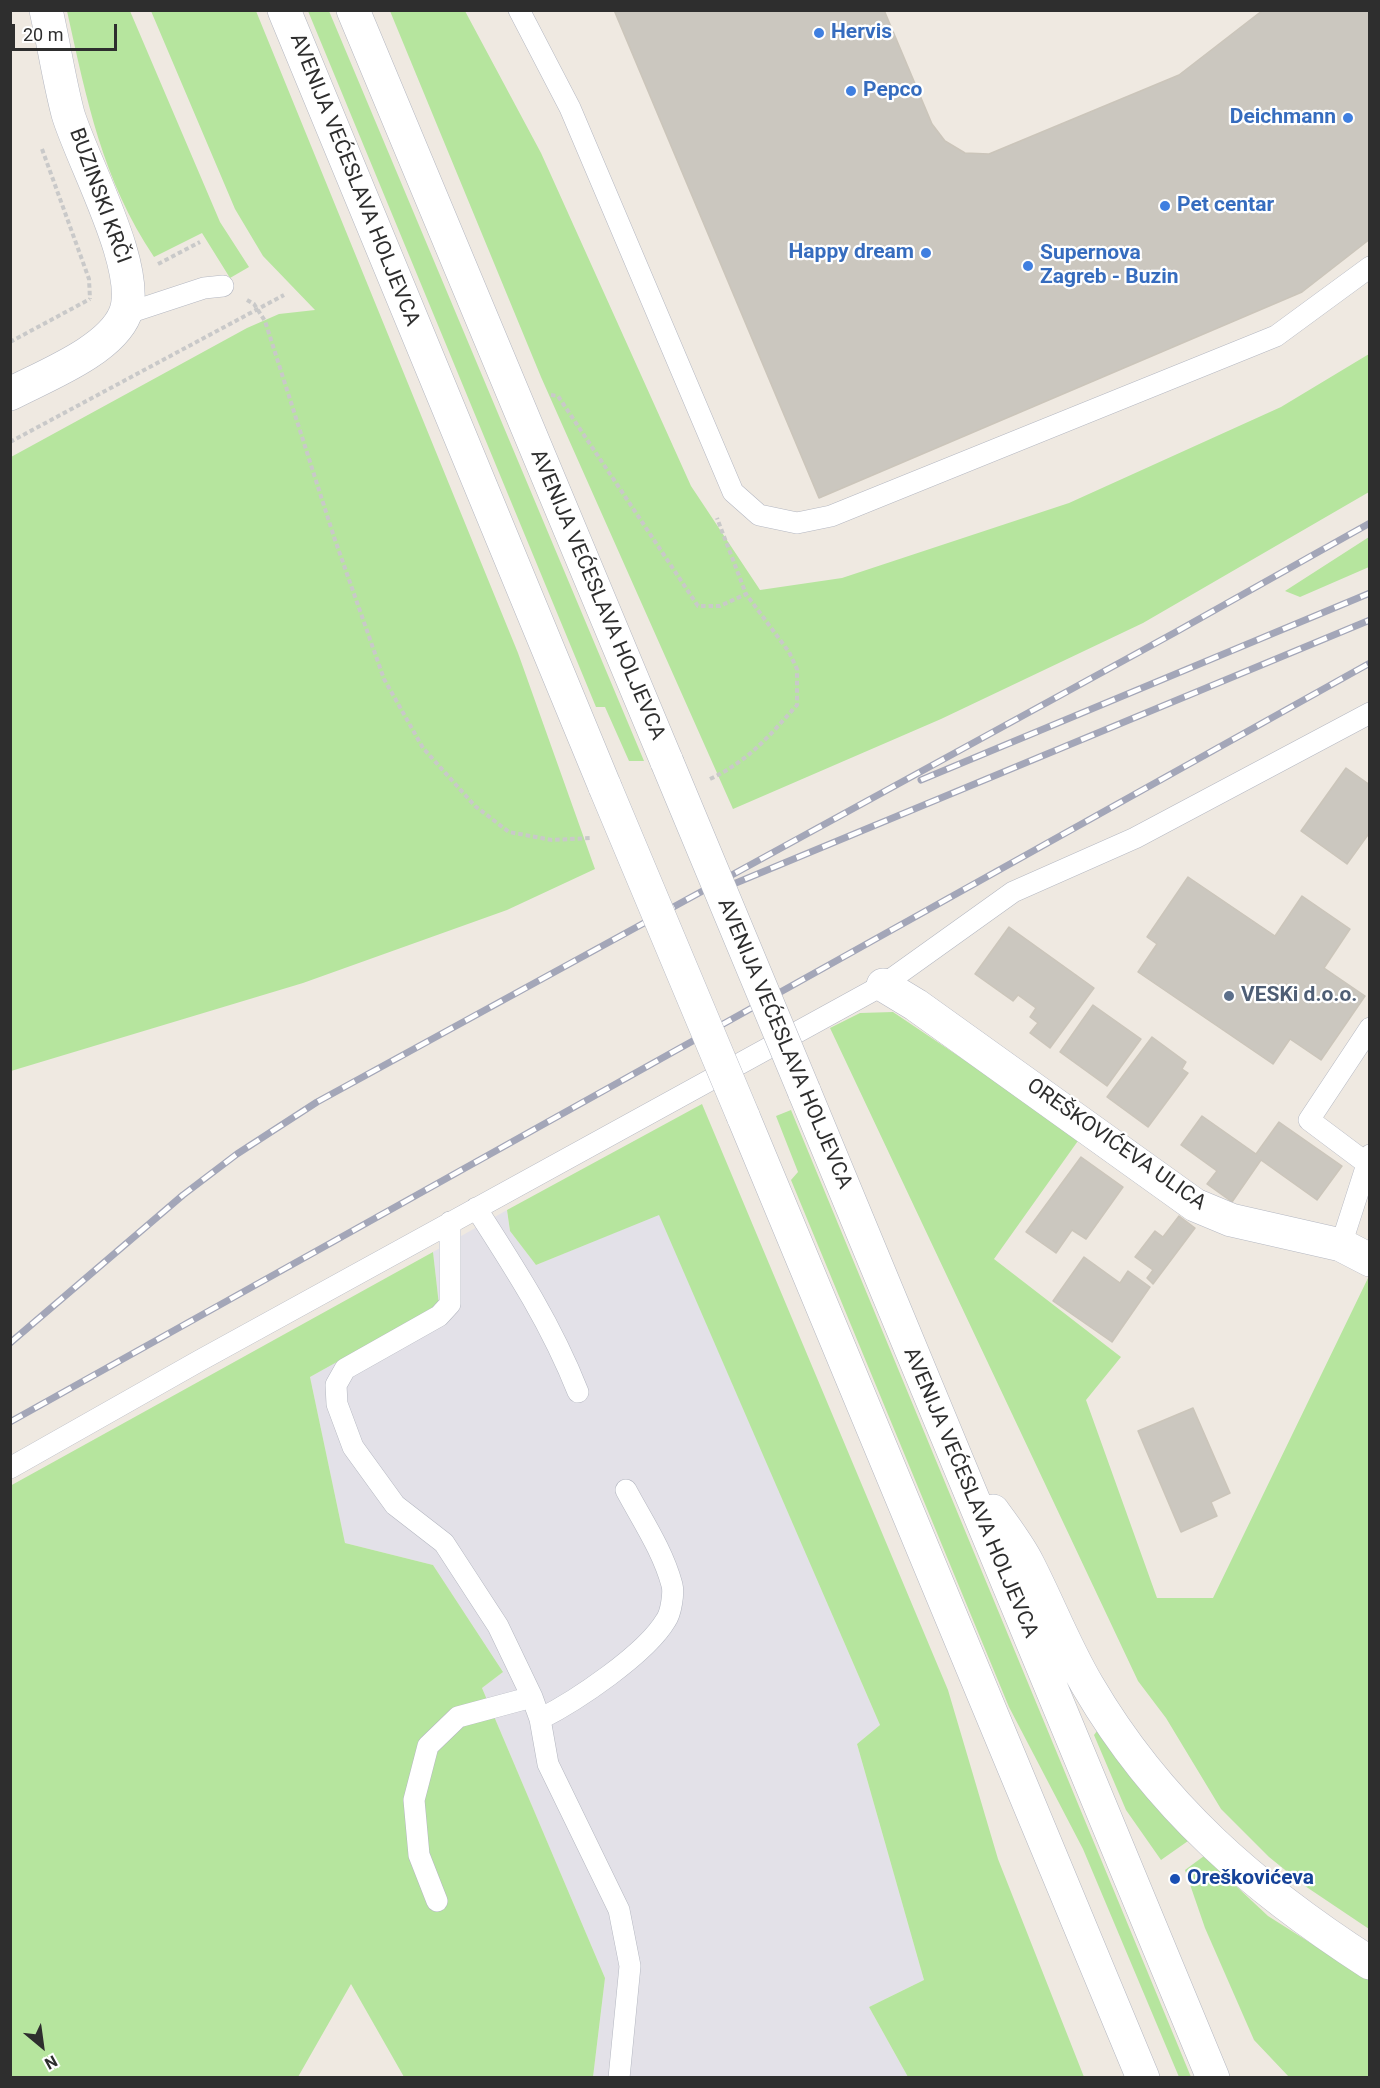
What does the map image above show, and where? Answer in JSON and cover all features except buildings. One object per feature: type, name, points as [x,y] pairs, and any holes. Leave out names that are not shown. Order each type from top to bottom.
[{"type":"main road","name":"BUZINSKI KRČI","points":[[46,10],[68,114],[129,280],[125,315]]},
{"type":"main road","name":"AVENIJA VEĆESLAVA HOLJEVCA","points":[[284,10],[605,788],[1143,2078]]},
{"type":"main road","name":"AVENIJA VEĆESLAVA HOLJEVCA","points":[[353,10],[1213,2078]]},
{"type":"main road","points":[[10,394],[93,349],[113,333],[125,315]]},
{"type":"main road","name":"OREŠKOVIĆEVA ULICA","points":[[883,985],[916,1005],[1196,1205],[1231,1220],[1341,1245],[1370,1260]]},
{"type":"main road","points":[[957,1461],[1027,1562],[1065,1642],[1112,1725],[1173,1804],[1248,1877],[1316,1929],[1370,1963]]},
{"type":"main road","points":[[1107,1993],[1117,2078]]},
{"type":"lane","points":[[519,10],[570,108],[733,492],[759,514],[796,523],[831,516],[1276,336],[1370,267]]},
{"type":"lane","points":[[125,315],[204,288],[223,286]]},
{"type":"lane","points":[[10,1468],[450,1222],[883,985],[1013,892],[1135,838],[1370,713]]},
{"type":"lane","points":[[1341,1245],[1367,1158],[1309,1120],[1370,1028]]},
{"type":"lane","points":[[476,1208],[559,1343],[578,1392]]},
{"type":"lane","points":[[450,1222],[450,1304],[439,1316],[345,1369],[336,1385],[337,1404],[353,1447],[395,1505],[444,1543],[498,1626],[532,1698],[540,1719],[548,1764],[619,1911],[630,1966],[619,2078]]},
{"type":"lane","points":[[540,1719],[602,1679],[643,1647],[668,1618],[673,1587],[657,1548],[626,1490]]},
{"type":"lane","points":[[437,1901],[419,1856],[414,1800],[429,1746],[458,1717],[532,1698]]},
{"type":"path","points":[[162,262],[200,242]]},
{"type":"path","points":[[223,286],[254,304],[265,321],[334,537],[384,679],[423,748]]},
{"type":"path","points":[[10,442],[284,295]]},
{"type":"path","points":[[10,342],[90,299]]},
{"type":"path","points":[[551,405],[547,394],[558,396],[698,606],[720,606],[746,594],[716,516],[733,492]]},
{"type":"shaded area","points":[[507,1210],[510,1231],[536,1265],[659,1214],[880,1725],[857,1744],[924,1980],[869,2007],[908,2077],[593,2077],[605,1978],[482,1688],[503,1672],[433,1565],[345,1543],[310,1377],[439,1305],[433,1252]]},
{"type":"green space","points":[[67,11],[130,11],[220,222],[249,267],[230,278],[202,233],[154,257],[121,198],[98,138]]},
{"type":"green space","points":[[151,11],[256,11],[518,653],[595,869],[507,910],[303,983],[11,1071],[11,457],[247,328],[279,314],[315,310],[263,256],[235,209]]},
{"type":"green space","points":[[308,11],[329,11],[644,761],[629,761],[605,707],[596,707]]},
{"type":"green space","points":[[390,11],[465,11],[541,153],[691,486],[760,590],[842,578],[1069,503],[1281,407],[1369,354],[1369,492],[1143,623],[941,719],[733,809],[541,377]]},
{"type":"green space","points":[[1369,537],[1369,567],[1300,597],[1285,591]]},
{"type":"green space","points":[[893,1012],[1080,1138],[994,1259],[1121,1357],[1086,1400],[1157,1598],[1213,1598],[1369,1276],[1369,1929],[1305,1886],[1269,1857],[1221,1809],[1166,1718],[1138,1681],[830,1028],[860,1013]]},
{"type":"green space","points":[[702,1104],[948,1690],[998,1859],[1084,2077],[908,2077],[869,2007],[924,1980],[857,1744],[880,1725],[659,1215],[536,1265],[510,1231],[507,1210]]},
{"type":"green space","points":[[791,1110],[1191,2077],[1179,2077],[1083,1849],[1009,1707],[791,1180],[798,1172],[776,1116]]},
{"type":"green space","points":[[433,1252],[439,1305],[310,1377],[345,1543],[433,1565],[503,1672],[482,1688],[605,1978],[593,2077],[404,2077],[351,1984],[298,2077],[11,2077],[10,1486]]},
{"type":"green space","points":[[1097,1731],[1102,1733],[1133,1780],[1188,1841],[1161,1860],[1126,1810],[1094,1735]]},
{"type":"green space","points":[[1204,1856],[1268,1916],[1369,1980],[1369,2077],[1289,2077],[1254,2040],[1205,1928],[1185,1870]]},
{"type":"railway","points":[[10,1343],[183,1195],[237,1154],[317,1102],[1174,633],[1370,523]]},
{"type":"railway","points":[[921,780],[1370,593]]},
{"type":"railway","points":[[719,890],[1370,620]]},
{"type":"railway","points":[[10,1422],[1370,663]]},
{"type":"place","name":"Hervis","points":[[819,33]]},
{"type":"place","name":"Pepco","points":[[851,91]]},
{"type":"place","name":"Deichmann","points":[[1348,118]]},
{"type":"place","name":"Pet centar","points":[[1165,206]]},
{"type":"place","name":"Happy dream","points":[[926,253]]},
{"type":"place","name":"Supernova Zagreb - Buzin","points":[[1028,266]]},
{"type":"place","name":"VESKi d.o.o.","points":[[1229,996]]},
{"type":"place","name":"Oreškovićeva","points":[[1175,1879]]}]
